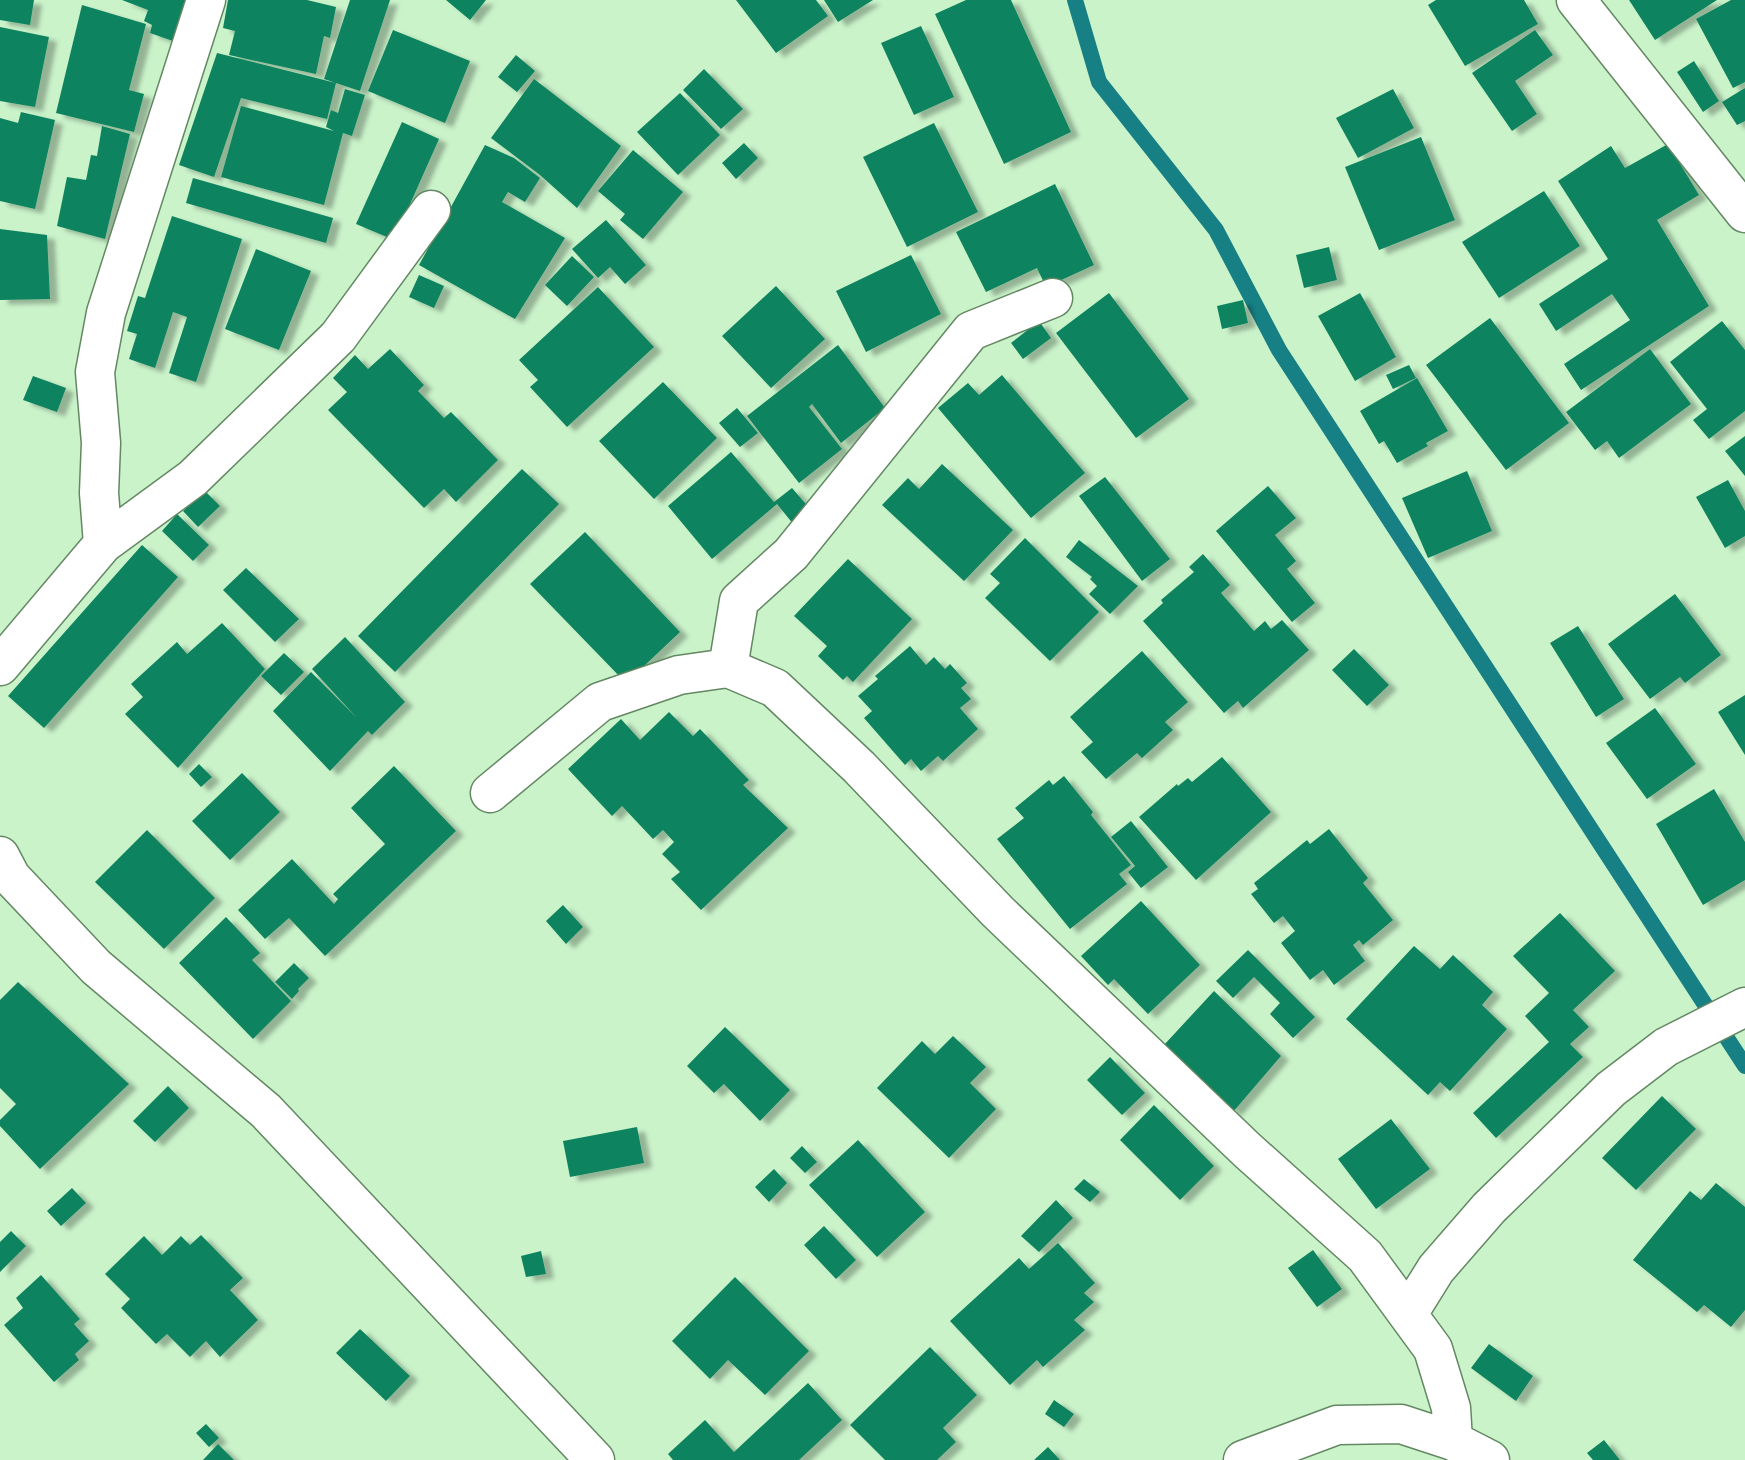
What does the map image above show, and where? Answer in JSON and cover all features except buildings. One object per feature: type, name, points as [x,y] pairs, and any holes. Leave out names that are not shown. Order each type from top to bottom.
[{"type":"street","points":[[103,544],[99,493],[101,443],[95,372],[106,313],[206,0]]},
{"type":"street","points":[[1576,0],[1745,213]]},
{"type":"street","points":[[0,666],[103,544],[193,478],[338,337],[430,210]]},
{"type":"street","points":[[728,668],[738,601],[791,554],[971,331],[1053,298]]},
{"type":"street","points":[[490,793],[600,702],[679,674],[728,668],[775,688],[859,767],[998,912],[1247,1150],[1365,1255],[1433,1349],[1451,1408],[1453,1441]]},
{"type":"street","points":[[0,856],[11,877],[96,967],[266,1111],[595,1460]]},
{"type":"street","points":[[1408,1314],[1436,1269],[1489,1208],[1611,1089],[1666,1047],[1745,1007]]},
{"type":"street","points":[[1243,1460],[1337,1425],[1401,1424],[1453,1441],[1490,1460]]},
{"type":"waterway","points":[[1075,0],[1099,82],[1216,230],[1279,350],[1745,1066]]}]
